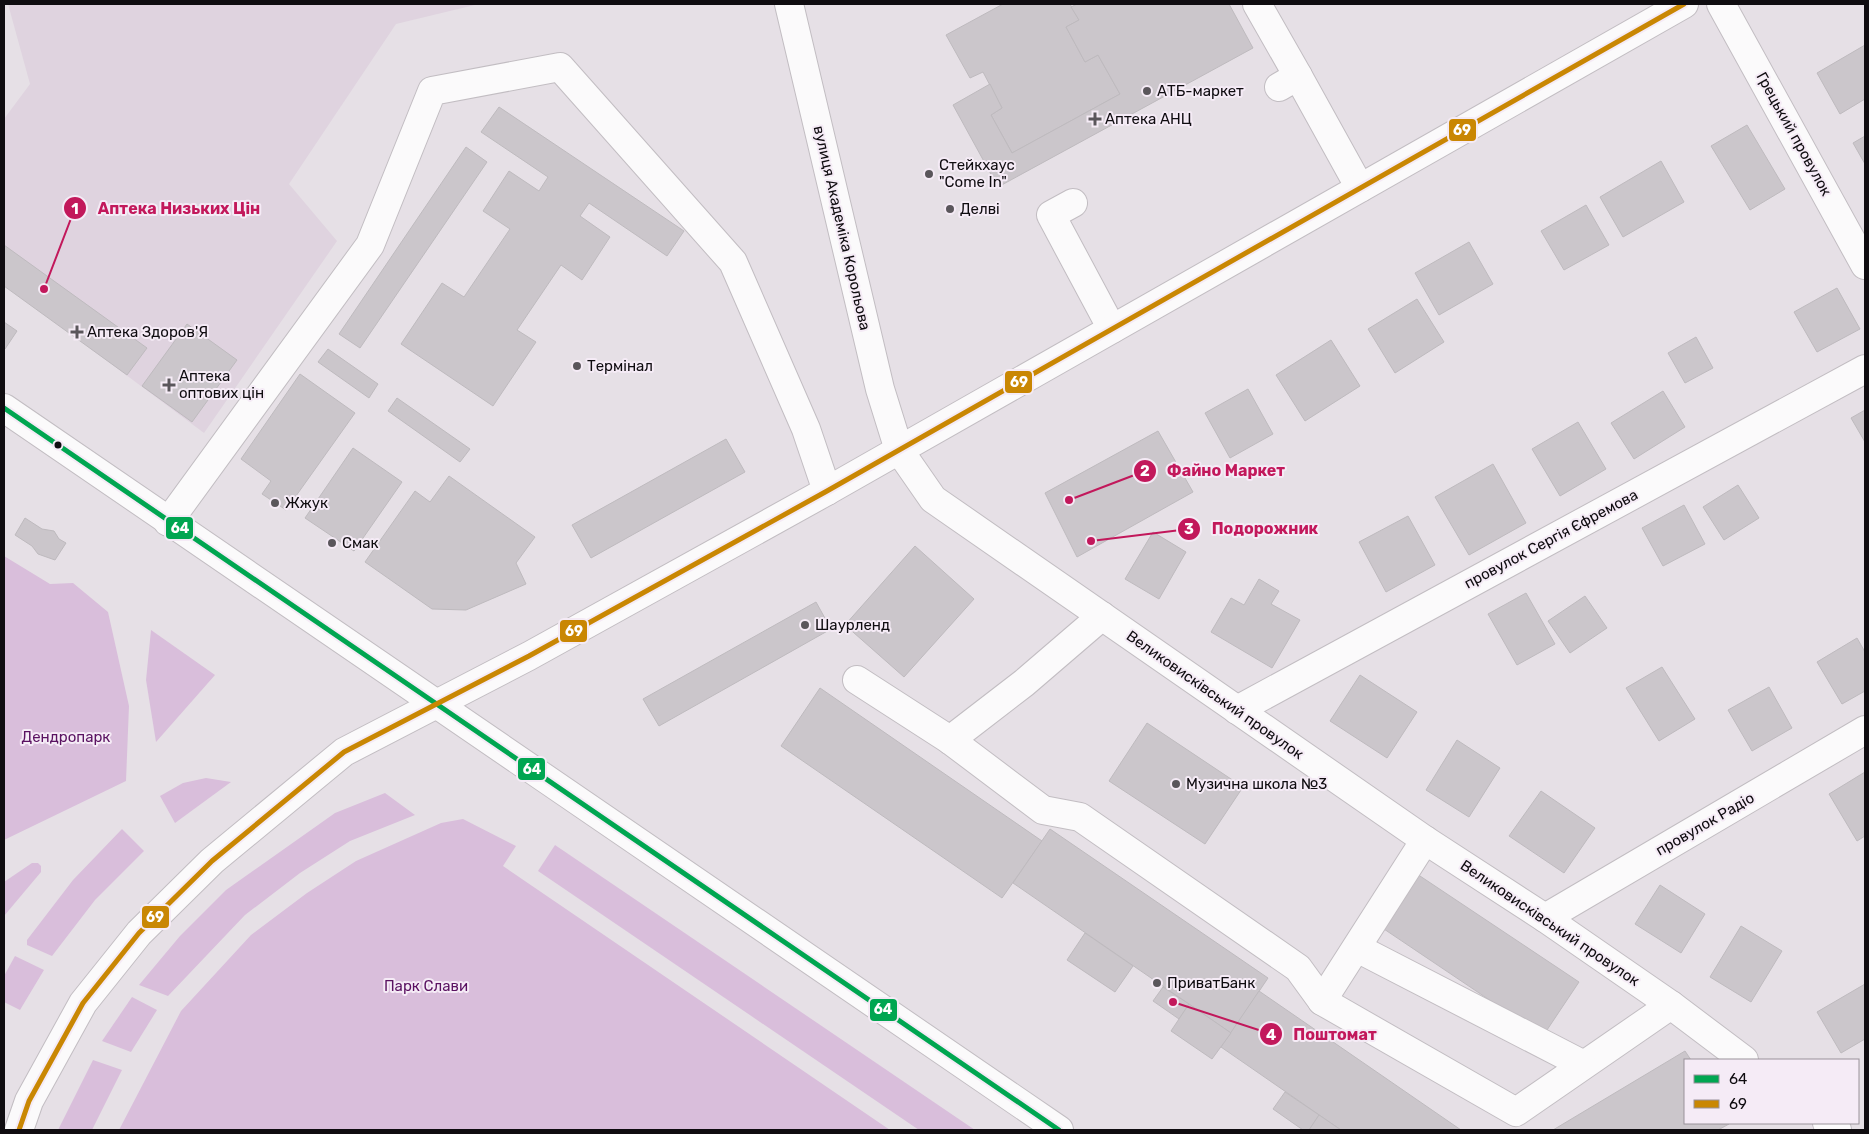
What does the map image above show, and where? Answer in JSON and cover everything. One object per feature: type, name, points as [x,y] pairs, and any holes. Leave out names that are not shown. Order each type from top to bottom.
[{"type":"main road","name":"вулиця Академіка Корольова","points":[[789,4],[880,389],[899,450]]},
{"type":"main road","points":[[1257,4],[1288,82],[1360,188]]},
{"type":"main road","points":[[19,1130],[29,1101],[83,1003],[139,933],[212,860],[344,752],[436,702],[529,656],[826,492],[1684,4]]},
{"type":"main road","name":"Грецький провулок","points":[[1721,4],[1865,265]]},
{"type":"main road","points":[[168,522],[370,245],[432,91],[560,67],[733,262],[806,429],[826,492]]},
{"type":"main road","points":[[1073,203],[1051,215],[1112,329]]},
{"type":"main road","name":"провулок Сергія Єфремова","points":[[1238,710],[1865,369]]},
{"type":"main road","points":[[4,408],[168,522],[436,702],[1060,1130]]},
{"type":"main road","name":"Великовисківський провулок","points":[[899,450],[933,499],[1425,840],[1545,918],[1670,1005],[1743,1059]]},
{"type":"main road","points":[[950,740],[1024,683],[1102,616]]},
{"type":"main road","points":[[857,680],[950,740],[1044,810],[1080,817],[1298,968],[1322,1001],[1516,1112],[1582,1064],[1670,1005]]},
{"type":"main road","name":"провулок Радіо","points":[[1545,918],[1865,730]]},
{"type":"main road","points":[[1322,1001],[1425,840]]},
{"type":"main road","points":[[1356,948],[1582,1064]]},
{"type":"shaded area","points":[[8,4],[479,4],[396,24],[289,184],[337,241],[204,433],[4,284],[4,119],[30,84]]},
{"type":"green space","name":"Дендропарк","points":[[4,556],[50,584],[73,583],[108,612],[129,706],[126,781],[4,840]]},
{"type":"green space","points":[[151,630],[215,675],[156,742],[146,680]]},
{"type":"green space","points":[[206,778],[231,782],[175,823],[160,796],[183,783]]},
{"type":"green space","points":[[385,793],[415,815],[350,841],[300,873],[245,915],[168,996],[139,985],[180,936],[226,890],[335,813]]},
{"type":"green space","name":"Парк Слави","points":[[463,819],[516,846],[503,866],[890,1130],[119,1130],[181,1011],[251,935],[307,893],[356,861],[441,823]]},
{"type":"green space","points":[[122,829],[144,851],[95,900],[52,956],[27,945],[27,940],[73,880]]},
{"type":"green space","points":[[555,845],[975,1130],[919,1130],[538,871]]},
{"type":"green space","points":[[32,863],[38,863],[41,866],[41,872],[4,916],[4,882]]},
{"type":"green space","points":[[15,956],[44,970],[20,1010],[4,1002],[4,976]]},
{"type":"green space","points":[[132,997],[157,1010],[131,1052],[102,1041]]},
{"type":"green space","points":[[93,1060],[122,1070],[92,1130],[58,1130]]},
{"type":"building","points":[[1003,4],[1070,4],[1079,20],[1066,27],[1085,62],[1098,55],[1120,94],[1012,153],[991,115],[1002,108],[983,72],[970,78],[946,35]]},
{"type":"building","points":[[1077,4],[1229,4],[1253,48],[998,187],[953,105],[990,84],[1002,108],[991,115],[1012,153],[1120,94],[1098,55],[1085,62],[1066,27],[1079,20],[1071,7]]},
{"type":"building","points":[[1865,45],[1865,99],[1840,114],[1817,73]]},
{"type":"building","points":[[499,107],[684,231],[667,256],[589,203],[580,216],[610,237],[582,280],[561,265],[517,330],[536,342],[493,406],[401,344],[442,283],[464,297],[510,229],[483,211],[509,171],[539,191],[548,177],[481,132]]},
{"type":"building","points":[[1747,125],[1785,189],[1750,210],[1711,146]]},
{"type":"building","points":[[1865,136],[1865,164],[1853,143]]},
{"type":"building","points":[[466,147],[487,162],[360,348],[339,334]]},
{"type":"building","points":[[1661,161],[1684,202],[1623,237],[1600,197]]},
{"type":"building","points":[[1586,205],[1609,245],[1564,270],[1541,231]]},
{"type":"building","points":[[1469,242],[1493,284],[1439,315],[1415,273]]},
{"type":"building","points":[[4,245],[147,348],[127,375],[4,286]]},
{"type":"building","points":[[1837,288],[1860,329],[1817,352],[1794,312]]},
{"type":"building","points":[[1417,299],[1444,342],[1395,373],[1368,329]]},
{"type":"building","points":[[4,322],[17,331],[5,349],[4,348]]},
{"type":"building","points":[[187,324],[237,360],[192,422],[142,386]]},
{"type":"building","points":[[1696,337],[1713,368],[1685,383],[1668,353]]},
{"type":"building","points":[[1331,340],[1360,386],[1305,421],[1276,375]]},
{"type":"building","points":[[328,349],[378,384],[369,398],[318,362]]},
{"type":"building","points":[[300,374],[355,413],[286,510],[262,494],[271,481],[241,459]]},
{"type":"building","points":[[1248,389],[1273,434],[1230,458],[1205,413]]},
{"type":"building","points":[[1663,391],[1685,427],[1634,459],[1611,423]]},
{"type":"building","points":[[397,398],[470,449],[460,462],[388,411]]},
{"type":"building","points":[[1865,410],[1865,442],[1851,418]]},
{"type":"building","points":[[1578,422],[1606,469],[1560,496],[1532,449]]},
{"type":"building","points":[[1158,431],[1193,492],[1077,557],[1045,493]]},
{"type":"building","points":[[726,439],[745,472],[591,558],[572,525]]},
{"type":"building","points":[[353,448],[402,482],[354,551],[305,518]]},
{"type":"building","points":[[1493,464],[1526,523],[1469,555],[1435,497]]},
{"type":"building","points":[[449,476],[535,537],[516,563],[526,584],[466,610],[432,609],[365,562],[415,491],[430,502]]},
{"type":"building","points":[[1738,485],[1759,518],[1724,540],[1703,507]]},
{"type":"building","points":[[1684,505],[1705,544],[1663,566],[1642,528]]},
{"type":"building","points":[[1408,516],[1435,565],[1386,592],[1359,542]]},
{"type":"building","points":[[25,518],[42,529],[54,531],[59,539],[66,543],[55,560],[38,554],[32,546],[15,535]]},
{"type":"building","points":[[1153,532],[1186,552],[1159,599],[1125,579]]},
{"type":"building","points":[[915,546],[974,599],[904,677],[845,625]]},
{"type":"building","points":[[1259,579],[1279,591],[1271,604],[1300,620],[1272,668],[1211,632],[1231,598],[1244,605]]},
{"type":"building","points":[[1526,593],[1555,644],[1517,665],[1488,614]]},
{"type":"building","points":[[1585,596],[1607,628],[1570,653],[1548,621]]},
{"type":"building","points":[[816,602],[831,629],[659,726],[643,699]]},
{"type":"building","points":[[1857,638],[1865,652],[1865,691],[1842,704],[1817,662]]},
{"type":"building","points":[[1662,667],[1695,719],[1659,741],[1626,688]]},
{"type":"building","points":[[1360,675],[1417,712],[1387,758],[1330,721]]},
{"type":"building","points":[[1769,687],[1792,728],[1752,751],[1728,710]]},
{"type":"building","points":[[820,688],[1042,841],[1002,898],[781,746]]},
{"type":"building","name":"Музична школа №3","points":[[1147,723],[1243,787],[1205,844],[1109,781]]},
{"type":"building","points":[[1457,740],[1500,768],[1469,817],[1426,790]]},
{"type":"building","points":[[1865,772],[1865,836],[1857,841],[1829,794]]},
{"type":"building","points":[[1541,791],[1595,828],[1564,873],[1509,836]]},
{"type":"building","points":[[1050,829],[1268,978],[1231,1033],[1013,883]]},
{"type":"building","points":[[1417,874],[1579,982],[1543,1036],[1381,927]]},
{"type":"building","points":[[1660,885],[1705,914],[1681,953],[1635,924]]},
{"type":"building","points":[[1741,926],[1782,951],[1751,1002],[1710,977]]},
{"type":"building","points":[[1085,933],[1133,966],[1115,992],[1067,960]]},
{"type":"building","points":[[1865,984],[1865,1039],[1841,1053],[1817,1012]]},
{"type":"building","points":[[1163,987],[1189,1004],[1179,1019],[1153,1001]]},
{"type":"building","points":[[1259,991],[1461,1130],[1341,1130],[1221,1047]]},
{"type":"building","points":[[1189,1004],[1231,1033],[1212,1059],[1171,1031]]},
{"type":"building","points":[[1685,1051],[1690,1059],[1684,1059],[1684,1124],[1729,1124],[1718,1130],[1553,1130]]},
{"type":"building","points":[[1285,1092],[1319,1115],[1309,1130],[1303,1130],[1273,1109]]},
{"type":"building","points":[[1319,1115],[1341,1130],[1309,1130]]},
{"type":"transit line","name":"69","points":[[19,1130],[29,1101],[83,1003],[139,933],[212,861],[344,752],[529,656],[827,491],[1684,4]]},
{"type":"transit line","name":"64","points":[[4,408],[1059,1130]]},
{"type":"place","name":"АТБ-маркет","points":[[1147,91]]},
{"type":"place","name":"Аптека АНЦ","points":[[1095,119]]},
{"type":"place","name":"Стейкхаус \"Come In\"","points":[[929,174]]},
{"type":"place","name":"Делві","points":[[950,209]]},
{"type":"place","name":"Аптека Низьких Цін","points":[[44,289]]},
{"type":"place","name":"Аптека Здоров'Я","points":[[77,332]]},
{"type":"place","name":"Термінал","points":[[577,366]]},
{"type":"place","name":"Аптека оптових цін","points":[[169,385]]},
{"type":"place","name":"Файно Маркет","points":[[1069,500]]},
{"type":"place","name":"Жжук","points":[[275,503]]},
{"type":"place","name":"Подорожник","points":[[1091,541]]},
{"type":"place","name":"Смак","points":[[332,543]]},
{"type":"place","name":"Шаурленд","points":[[805,625]]},
{"type":"place","name":"Музична школа №3","points":[[1176,784]]},
{"type":"place","name":"ПриватБанк","points":[[1157,983]]},
{"type":"place","name":"Поштомат","points":[[1173,1002]]}]
